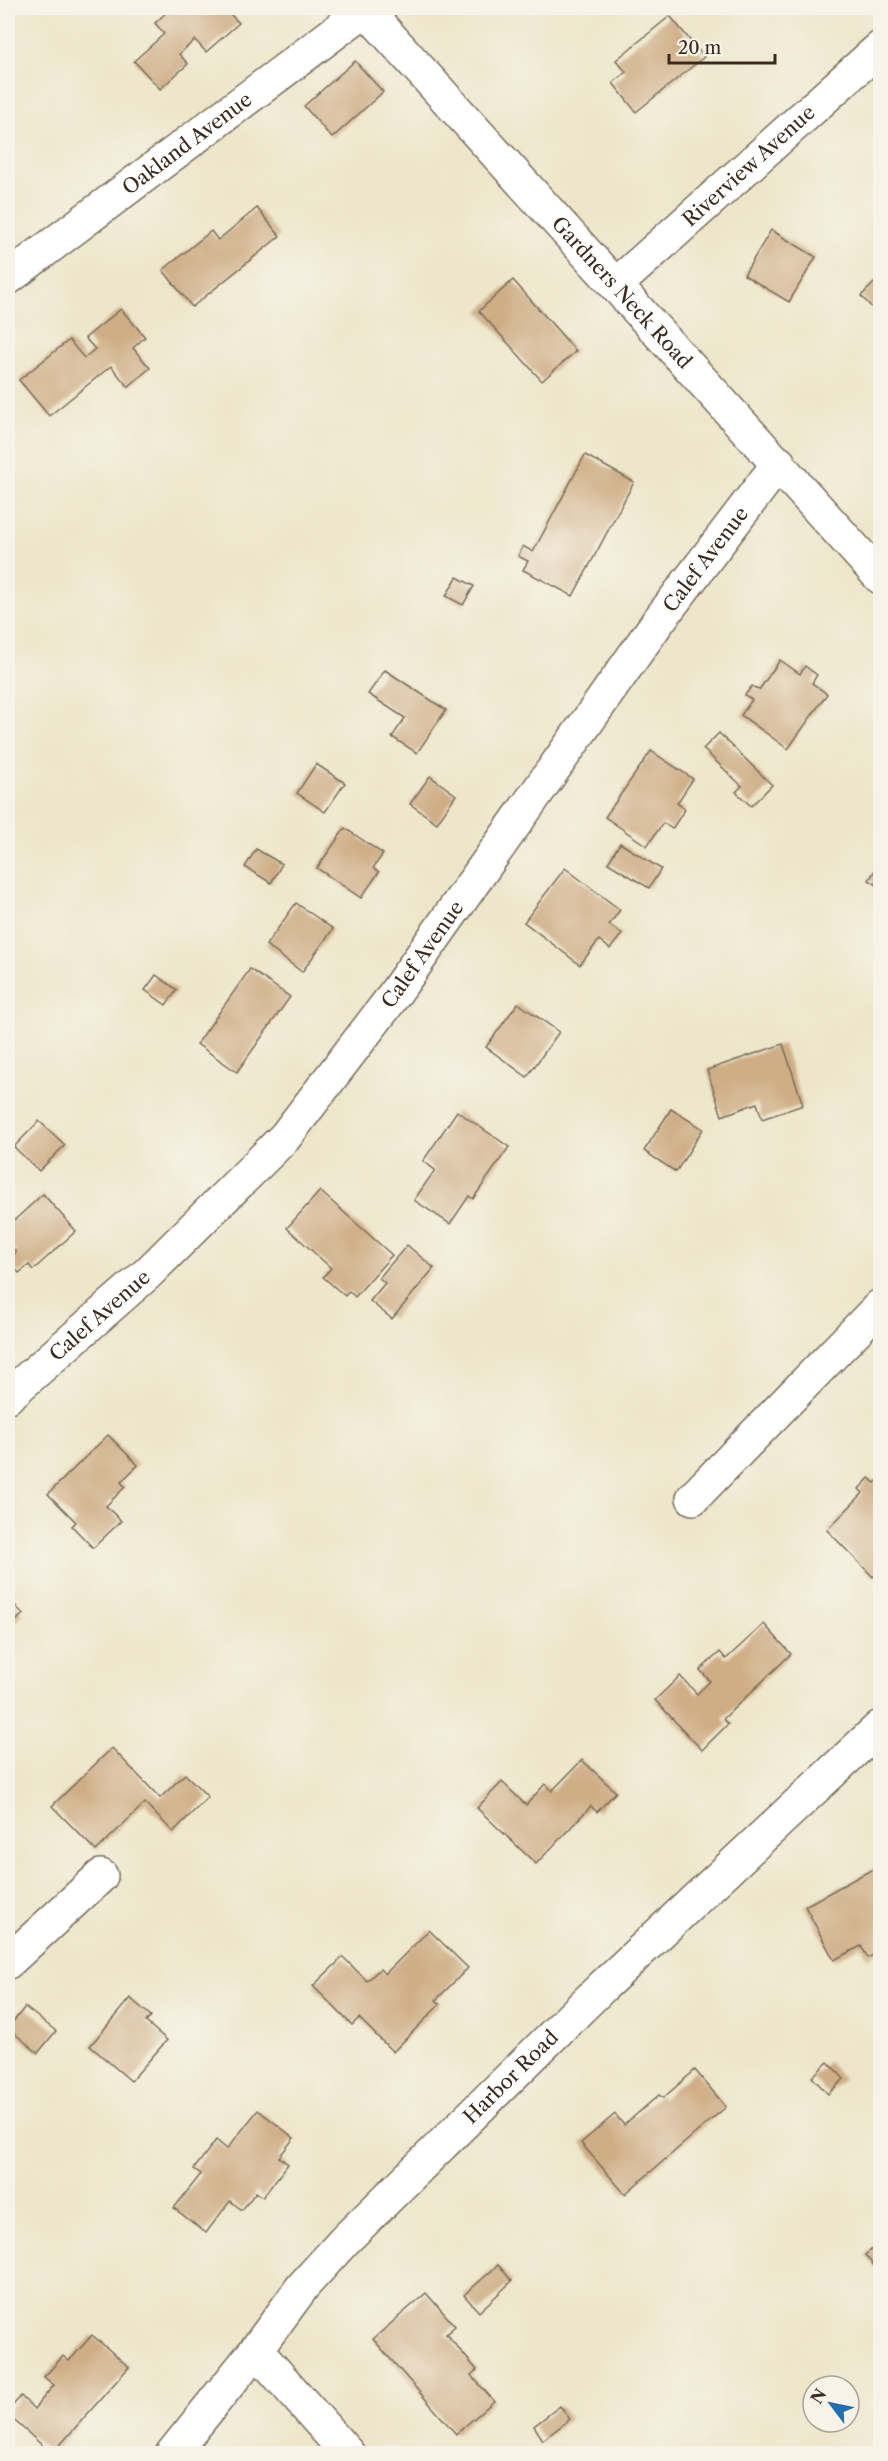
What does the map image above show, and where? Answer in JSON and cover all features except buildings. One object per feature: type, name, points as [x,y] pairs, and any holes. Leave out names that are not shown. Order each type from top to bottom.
[{"type":"street","name":"Oakland Avenue","points":[[8,278],[365,8]]},
{"type":"street","name":"Gardners Neck Road","points":[[365,8],[880,577]]},
{"type":"street","name":"Riverview Avenue","points":[[617,284],[880,48]]},
{"type":"street","name":"Calef Avenue","points":[[8,1396],[148,1273],[213,1211],[292,1129],[388,1003],[657,623],[779,463]]},
{"type":"street","points":[[693,1498],[880,1306]]},
{"type":"street","name":"Harbor Road","points":[[172,2454],[256,2350],[303,2286],[428,2156],[594,1995],[880,1727]]},
{"type":"street","points":[[8,1962],[101,1876]]},
{"type":"street","points":[[256,2350],[348,2454]]}]
